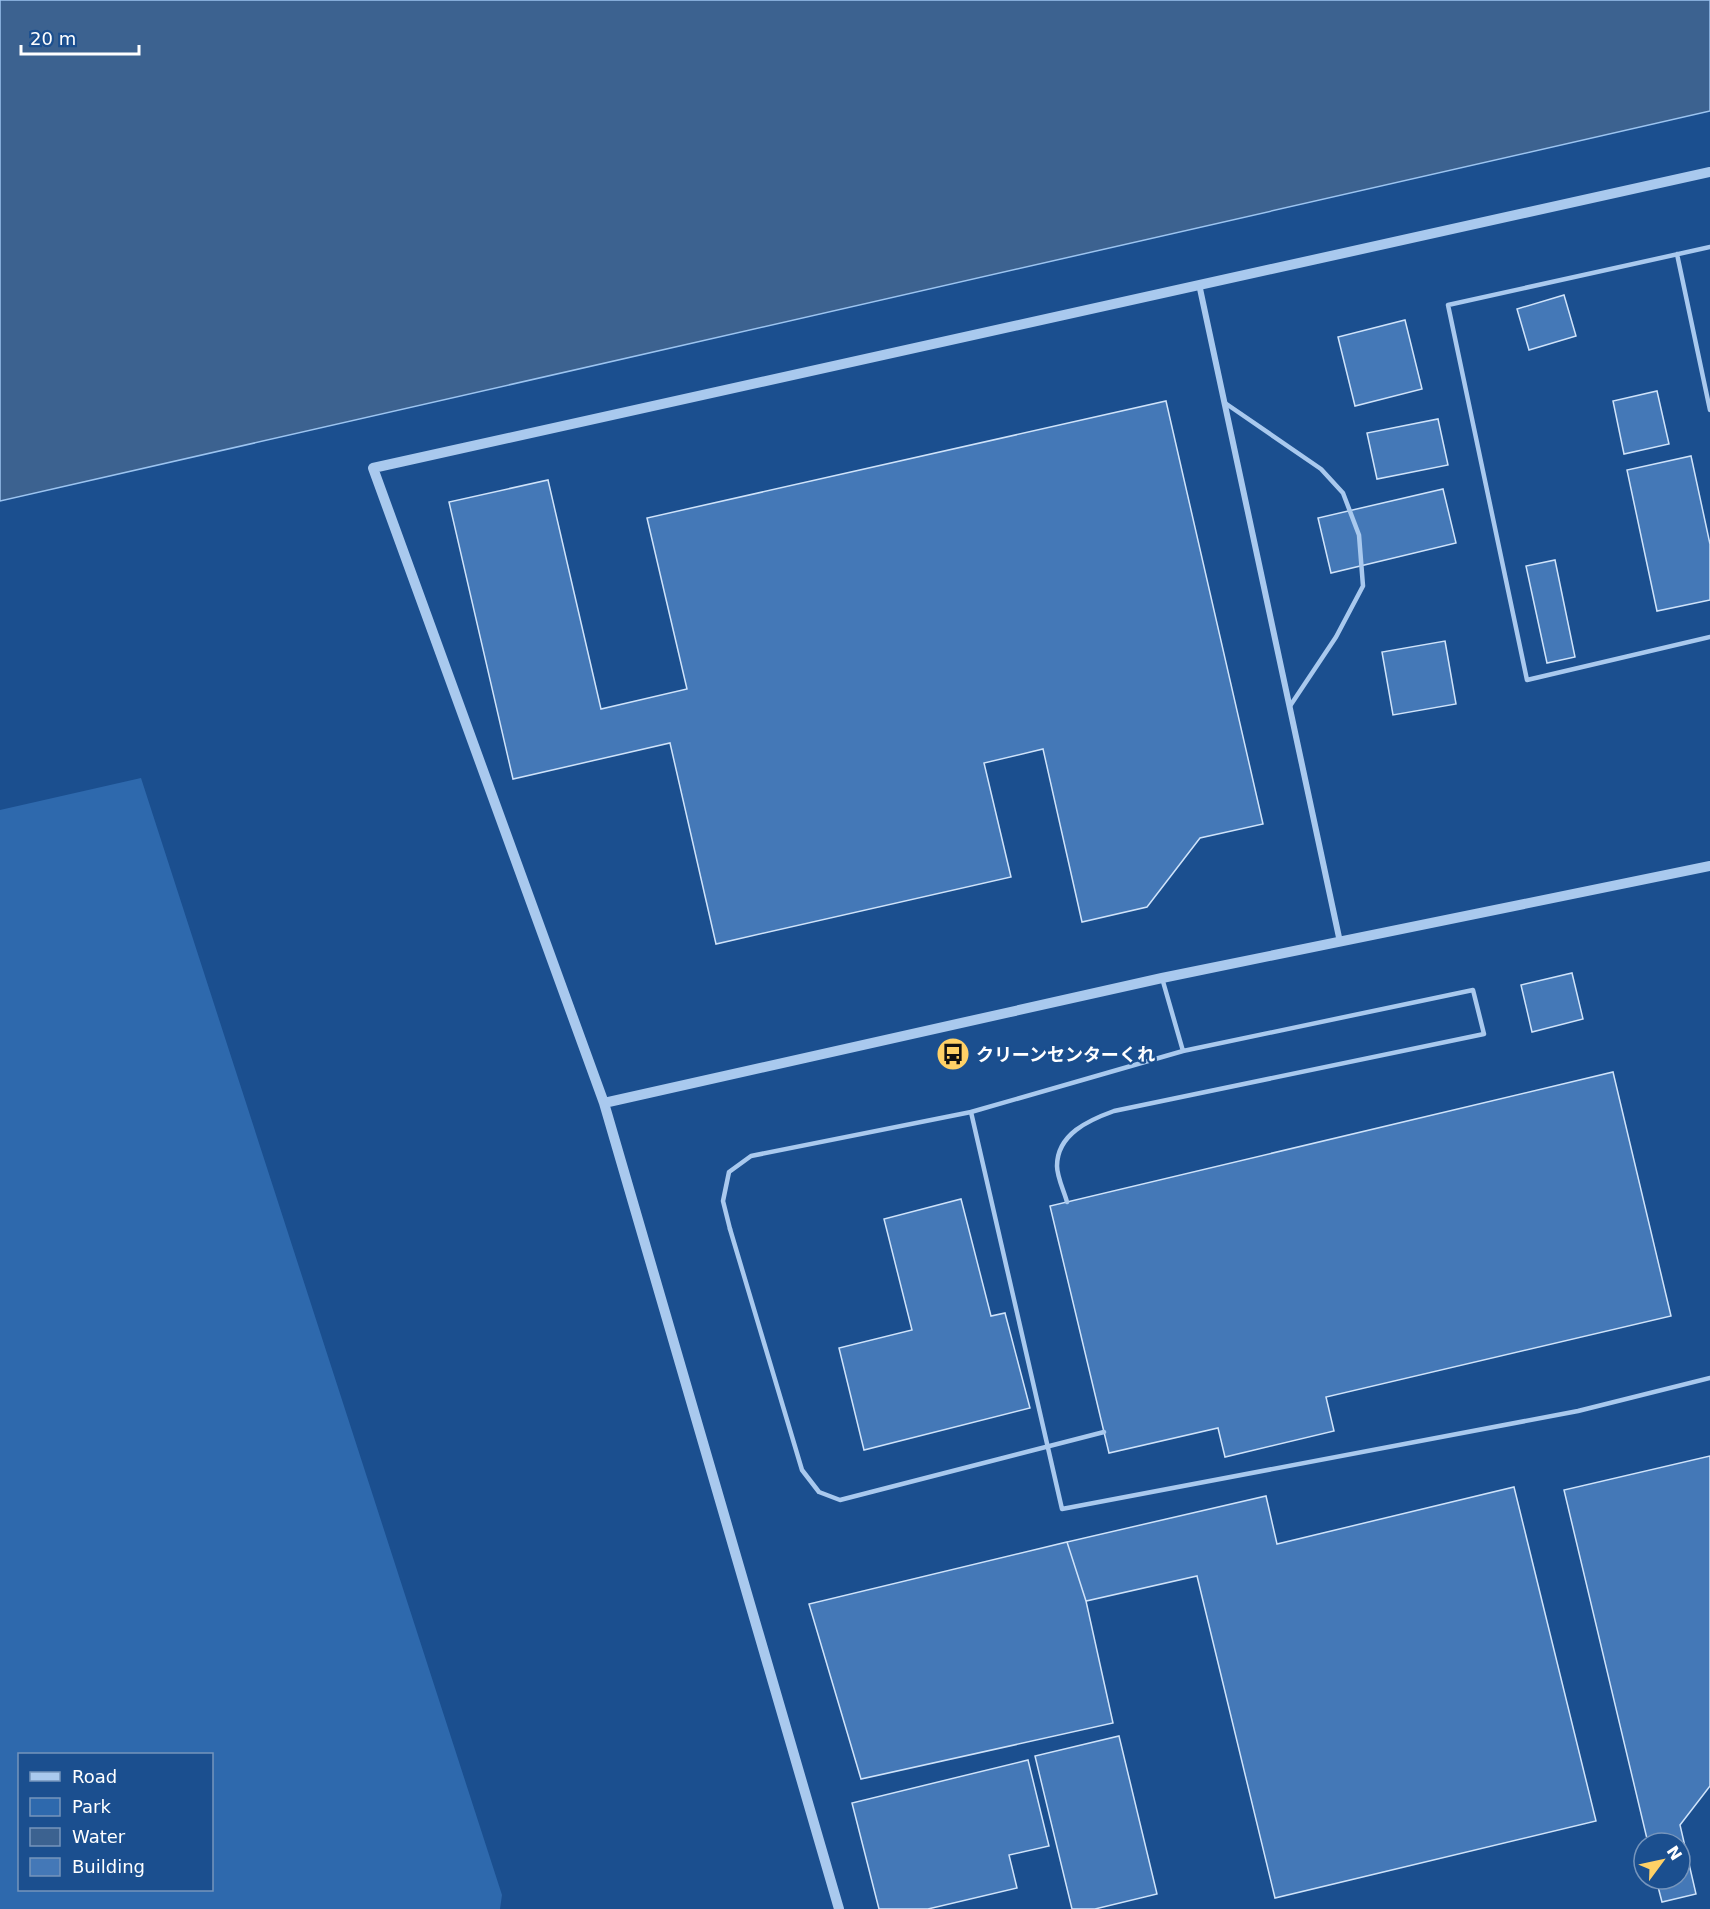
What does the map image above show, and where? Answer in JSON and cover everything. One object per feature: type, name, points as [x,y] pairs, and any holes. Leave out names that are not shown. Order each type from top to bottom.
[{"type":"street","points":[[839,1909],[604,1103],[374,468],[1710,172]]},
{"type":"street","points":[[1199,285],[1340,942]]},
{"type":"street","points":[[604,1103],[1162,978],[1710,866]]},
{"type":"lane","points":[[1710,247],[1448,305],[1527,680],[1710,637]]},
{"type":"lane","points":[[1677,254],[1710,410]]},
{"type":"lane","points":[[1225,404],[1321,469],[1343,493],[1359,535],[1363,586],[1336,637],[1290,706]]},
{"type":"lane","points":[[1162,978],[1184,1052]]},
{"type":"lane","points":[[1067,1202],[1057,1166],[1065,1140],[1088,1120],[1114,1111],[1484,1034],[1473,990],[1184,1052],[970,1112],[751,1156],[729,1172],[723,1200],[730,1229],[802,1470],[819,1492],[840,1500],[1104,1432]]},
{"type":"lane","points":[[970,1112],[1062,1509],[1578,1411],[1710,1378]]},
{"type":"green space","points":[[141,778],[502,1895],[500,1909],[0,1909],[0,810]]},
{"type":"water","points":[[0,0],[1710,0],[1710,111],[0,501]]},
{"type":"building","points":[[1564,295],[1576,336],[1529,350],[1517,309]]},
{"type":"building","points":[[1405,320],[1422,389],[1355,406],[1338,337]]},
{"type":"building","points":[[1657,391],[1669,444],[1624,454],[1613,401]]},
{"type":"building","points":[[1166,401],[1263,824],[1200,838],[1147,907],[1082,922],[1043,749],[984,763],[1011,877],[716,944],[670,743],[513,779],[449,502],[548,480],[601,709],[687,689],[647,518]]},
{"type":"building","points":[[1438,419],[1448,465],[1377,479],[1367,433]]},
{"type":"building","points":[[1691,456],[1710,544],[1710,600],[1657,611],[1627,470]]},
{"type":"building","points":[[1443,489],[1456,543],[1331,573],[1318,518]]},
{"type":"building","points":[[1555,560],[1575,657],[1547,663],[1526,566]]},
{"type":"building","points":[[1445,641],[1456,704],[1393,715],[1382,652]]},
{"type":"building","points":[[1572,973],[1583,1019],[1532,1032],[1521,985]]},
{"type":"building","points":[[1613,1072],[1671,1316],[1326,1397],[1334,1431],[1225,1457],[1218,1428],[1109,1453],[1050,1206]]},
{"type":"building","points":[[961,1199],[991,1316],[1005,1313],[1030,1408],[864,1450],[839,1348],[912,1330],[884,1219]]},
{"type":"building","points":[[1710,1456],[1710,1786],[1680,1825],[1681,1831],[1645,1831],[1564,1490]]},
{"type":"building","points":[[1514,1487],[1596,1821],[1275,1898],[1197,1576],[1086,1601],[1067,1542],[1266,1496],[1277,1544]]},
{"type":"building","points":[[1067,1542],[1086,1601],[1113,1723],[861,1779],[809,1604]]},
{"type":"building","points":[[1119,1736],[1157,1894],[1095,1909],[1072,1909],[1035,1756]]},
{"type":"building","points":[[1028,1760],[1049,1846],[1009,1855],[1017,1888],[928,1909],[879,1909],[852,1803]]},
{"type":"building","points":[[1692,1877],[1696,1894],[1662,1902],[1659,1891],[1692,1891]]},
{"type":"place","name":"クリーンセンターくれ","points":[[953,1054]]}]
